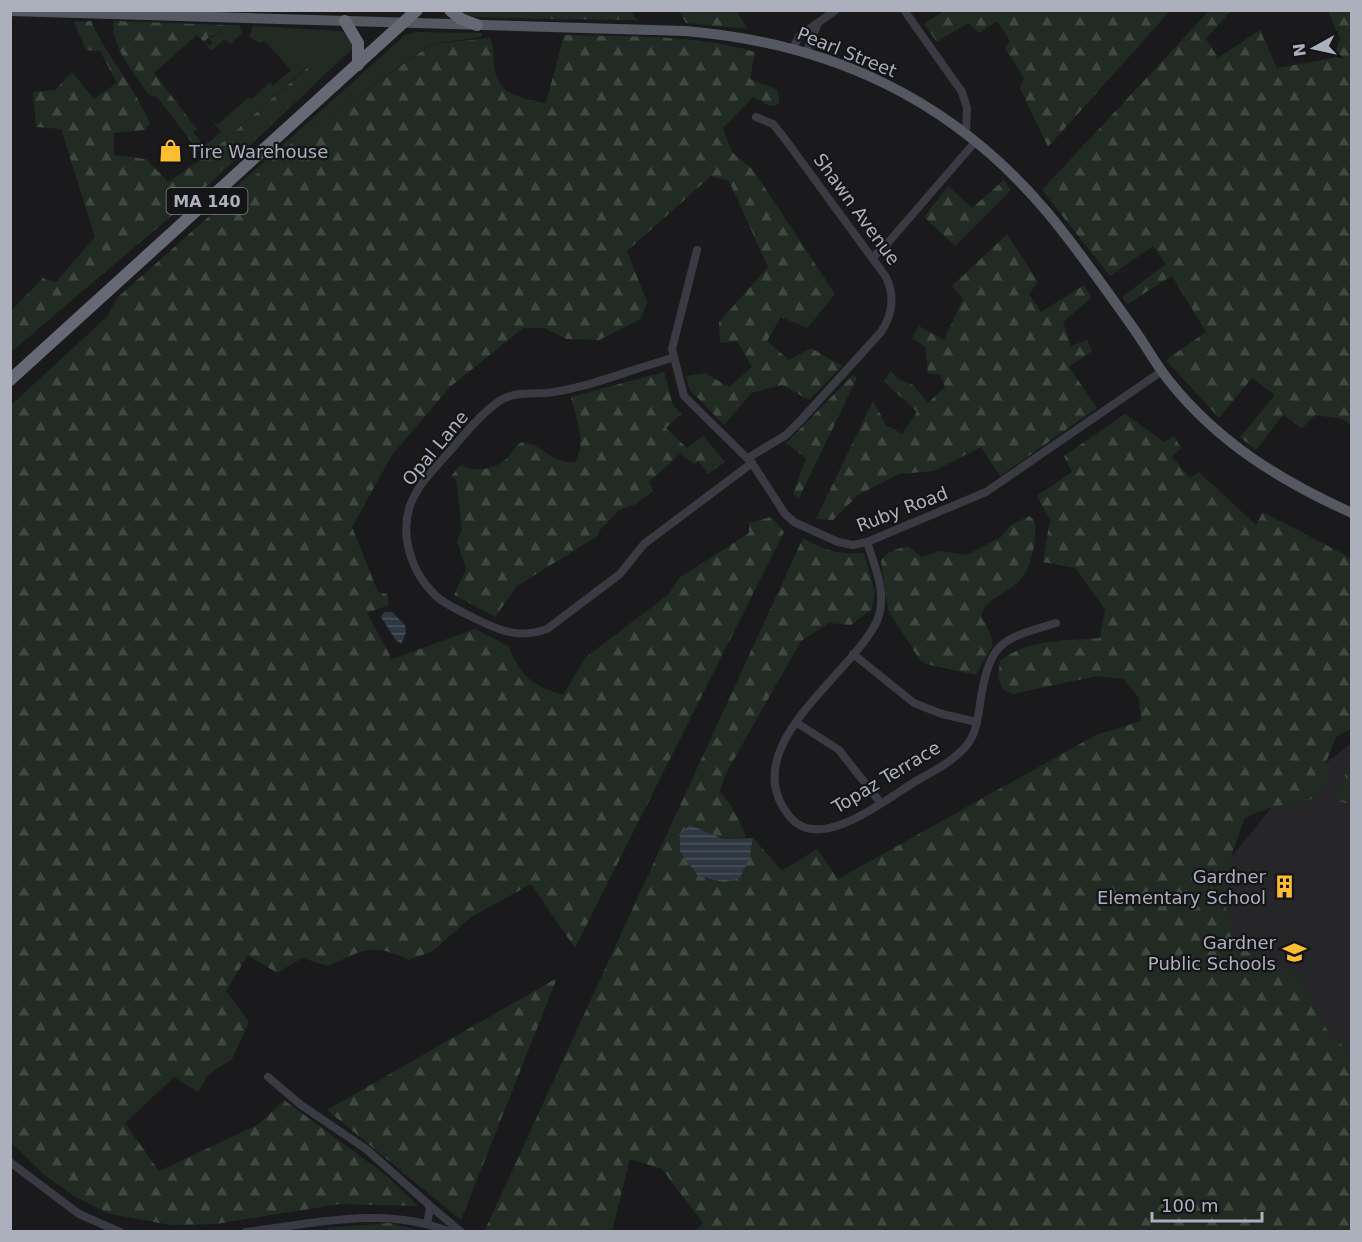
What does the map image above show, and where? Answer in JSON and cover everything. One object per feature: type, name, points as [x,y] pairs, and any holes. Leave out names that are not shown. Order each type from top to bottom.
[{"type":"highway","name":"MA 140","points":[[10,380],[417,10]]},
{"type":"highway","points":[[450,10],[455,16],[477,25]]},
{"type":"highway","points":[[345,21],[358,43],[358,65]]},
{"type":"main road","name":"Pearl Street","points":[[10,11],[685,31],[746,37],[807,51],[855,69],[902,92],[971,138],[1010,172],[1053,219],[1162,371],[1199,414],[1244,454],[1291,485],[1352,513]]},
{"type":"street","points":[[794,47],[799,36],[836,10]]},
{"type":"street","points":[[873,257],[886,246],[971,138],[967,108],[962,92],[904,10]]},
{"type":"street","points":[[807,51],[819,22]]},
{"type":"street","name":"Shawn Avenue","points":[[750,460],[786,435],[801,420],[886,325],[891,309],[891,292],[886,276],[873,257],[779,131],[773,124],[756,117]]},
{"type":"street","name":"Ruby Road","points":[[697,250],[673,341],[673,358],[684,396],[750,460],[785,514],[794,522],[838,542],[853,545],[867,542],[986,492],[1162,371]]},
{"type":"street","name":"Opal Lane","points":[[673,358],[562,391],[515,395],[501,400],[457,442],[421,485],[411,502],[408,518],[410,551],[415,568],[423,581],[436,597],[500,631],[519,635],[533,634],[547,629],[620,574],[644,544],[750,460]]},
{"type":"street","name":"Topaz Terrace","points":[[867,542],[878,576],[882,602],[877,620],[853,654],[806,707],[774,770],[774,791],[782,807],[794,821],[808,827],[831,829],[856,819],[957,754],[971,739],[977,722],[991,657],[1004,641],[1056,623]]},
{"type":"street","points":[[853,654],[914,703],[942,714],[977,722]]},
{"type":"street","points":[[797,723],[839,750],[880,802]]},
{"type":"street","points":[[268,1077],[301,1105],[366,1149],[461,1232]]},
{"type":"street","points":[[10,1162],[80,1214],[120,1232]]},
{"type":"street","points":[[427,1224],[430,1209],[428,1204]]},
{"type":"street","points":[[246,1232],[369,1217],[396,1218],[427,1224],[450,1232]]},
{"type":"shaded area","points":[[384,612],[392,612],[405,625],[406,633],[401,644],[395,639],[381,617]]},
{"type":"shaded area","points":[[1351,743],[1351,1231],[1092,1232],[1209,885],[1272,807]]},
{"type":"shaded area","points":[[690,825],[723,839],[753,838],[750,856],[740,878],[724,882],[698,876],[680,851],[680,834]]},
{"type":"green space","points":[[945,10],[1170,11],[1048,147],[1020,88],[1024,78],[1005,48],[1010,41],[997,21],[979,33],[968,23],[937,42],[924,24]]},
{"type":"green space","points":[[455,11],[515,11],[551,19],[475,17]]},
{"type":"green space","points":[[515,11],[630,11],[637,20],[551,19]]},
{"type":"green space","points":[[679,11],[737,11],[747,29],[686,23]]},
{"type":"green space","points":[[1209,11],[1231,11],[1206,39],[1218,58],[1260,30],[1277,68],[1334,58],[1340,39],[1328,11],[1351,11],[1351,426],[1343,419],[1315,415],[1302,428],[1283,415],[1256,450],[1240,437],[1275,395],[1252,378],[1219,418],[1166,360],[1206,332],[1172,276],[1127,304],[1122,297],[1166,264],[1153,246],[1110,276],[1042,190]]},
{"type":"green space","points":[[91,21],[137,97],[150,124],[145,130],[114,133],[114,155],[146,159],[168,182],[204,158],[157,97],[149,95],[131,70],[114,34],[115,21],[225,25],[217,35],[210,36],[204,42],[197,35],[154,73],[197,129],[193,132],[210,153],[307,68],[314,77],[294,102],[216,174],[217,177],[11,352],[11,311],[43,278],[56,282],[95,237],[61,129],[36,127],[33,92],[55,90],[72,72],[94,99],[117,83],[100,51],[86,50],[74,22]]},
{"type":"green space","points":[[225,25],[239,25],[242,33],[230,44],[225,39],[211,51],[204,42],[210,46],[213,42],[208,38],[218,35]]},
{"type":"green space","points":[[253,26],[340,31],[350,38],[352,49],[217,177],[215,174],[294,102],[314,77],[306,68],[210,153],[204,146],[221,132],[209,117],[217,125],[249,97],[252,99],[270,82],[273,86],[291,70],[265,41],[259,43],[249,37]]},
{"type":"green space","points":[[417,32],[482,33],[481,37],[431,44],[294,141],[230,198],[227,195],[405,35]]},
{"type":"green space","points":[[564,35],[685,39],[755,52],[750,79],[778,90],[779,104],[770,106],[753,97],[723,128],[732,152],[753,170],[835,294],[807,328],[781,317],[767,341],[789,360],[811,348],[842,366],[809,400],[782,385],[751,393],[724,425],[690,390],[686,376],[705,373],[729,387],[752,367],[737,341],[720,343],[719,322],[768,267],[729,181],[711,176],[627,251],[647,302],[641,319],[599,340],[567,339],[544,328],[523,328],[450,387],[392,455],[352,527],[378,592],[387,594],[389,605],[367,613],[392,659],[475,629],[508,646],[518,666],[528,678],[542,687],[563,695],[586,657],[669,594],[679,578],[749,533],[749,523],[771,517],[784,532],[575,948],[531,884],[471,917],[433,951],[409,960],[385,951],[368,950],[328,966],[302,958],[277,973],[248,955],[226,991],[249,1022],[232,1059],[207,1076],[198,1092],[174,1077],[125,1123],[159,1171],[259,1124],[284,1100],[386,1175],[418,1206],[340,1204],[215,1224],[171,1225],[110,1214],[74,1196],[43,1174],[11,1142],[11,405],[107,317],[118,297],[294,141],[432,44],[490,38],[496,76],[505,90],[520,97],[546,103]]},
{"type":"green space","points":[[1004,180],[1011,190],[955,246],[924,217],[948,186],[972,208]]},
{"type":"green space","points":[[1007,234],[1038,282],[1029,294],[1041,312],[1084,285],[1091,298],[1063,322],[1071,346],[1087,340],[1092,351],[1069,367],[1097,408],[1000,476],[981,447],[934,471],[899,474],[858,495],[833,520],[816,519],[873,401],[886,425],[902,434],[917,412],[884,381],[891,371],[898,379],[913,385],[928,403],[945,387],[940,375],[928,373],[925,347],[912,338],[919,326],[944,340],[963,299],[952,286]]},
{"type":"green space","points":[[664,372],[673,405],[681,414],[666,428],[687,448],[703,436],[725,462],[708,474],[699,462],[695,464],[680,454],[649,482],[653,491],[636,504],[619,510],[599,531],[599,535],[517,586],[495,617],[454,595],[466,569],[457,541],[462,529],[456,480],[451,476],[461,465],[473,469],[492,467],[504,461],[522,442],[529,443],[559,460],[575,462],[580,438],[571,397]]},
{"type":"green space","points":[[853,375],[857,378],[799,498],[793,494],[806,458],[786,443]]},
{"type":"green space","points":[[1125,414],[1164,442],[1174,436],[1181,448],[1172,457],[1190,478],[1199,472],[1256,525],[1263,512],[1351,558],[1351,729],[1336,737],[1326,762],[1326,781],[1318,794],[1304,804],[1274,807],[1245,818],[1232,855],[1225,893],[1226,911],[1232,928],[1242,944],[1263,962],[1296,977],[1321,1022],[1351,1054],[1351,1230],[695,1231],[703,1223],[662,1169],[630,1159],[612,1231],[484,1232],[803,538],[833,551],[864,553],[875,592],[872,609],[851,625],[829,623],[801,641],[725,775],[720,792],[735,813],[746,837],[723,839],[690,825],[750,857],[753,838],[782,871],[817,849],[838,879],[1096,735],[1141,721],[1139,698],[1123,679],[1097,676],[1013,694],[1003,690],[998,678],[1000,661],[1022,649],[1048,642],[1100,638],[1105,609],[1075,568],[1043,562],[1050,520],[1037,496],[1072,472],[1064,456]]},
{"type":"green space","points":[[1029,516],[1035,528],[1031,560],[1020,580],[987,605],[983,611],[981,617],[990,635],[992,646],[976,675],[926,664],[920,660],[888,610],[881,561],[883,558],[893,551],[909,547],[921,557],[940,551],[967,555],[1001,537],[1011,525]]},
{"type":"green space","points":[[1351,759],[1351,802],[1343,804],[1336,797]]},
{"type":"green space","points":[[557,978],[461,1220],[327,1110]]},
{"type":"green space","points":[[390,1223],[421,1231],[328,1232],[327,1228]]},
{"type":"place","name":"Tire Warehouse","points":[[171,151]]},
{"type":"place","name":"Gardner Elementary School","points":[[1284,886]]},
{"type":"place","name":"Gardner Public Schools","points":[[1294,952]]}]
